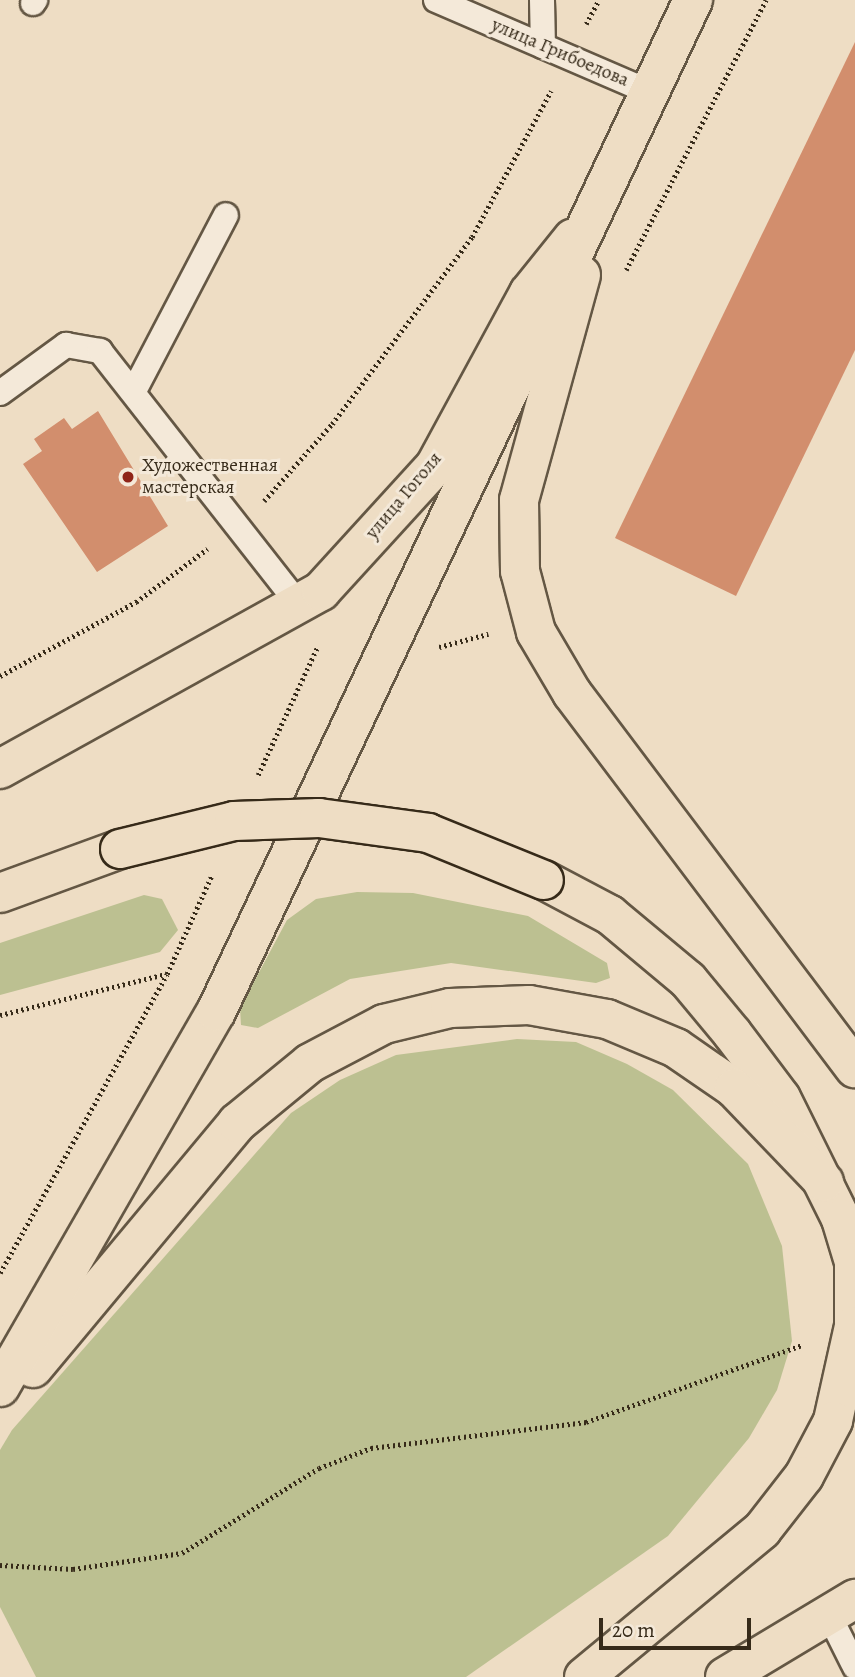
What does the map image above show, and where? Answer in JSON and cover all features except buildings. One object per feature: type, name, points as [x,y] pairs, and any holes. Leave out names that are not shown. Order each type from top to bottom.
[{"type":"main road","name":"улица Гоголя","points":[[0,769],[311,599],[435,466],[529,293],[589,218],[645,90],[693,0]]},
{"type":"main road","points":[[589,218],[578,291],[519,500],[520,571],[536,632],[572,693],[855,1068]]},
{"type":"main road","points":[[0,1387],[216,1012],[589,218]]},
{"type":"main road","points":[[0,893],[120,849],[234,821],[319,818],[428,834],[544,880],[610,915],[688,980],[781,1098],[824,1182],[853,1262],[854,1326],[832,1421],[804,1476],[771,1520],[583,1677]]},
{"type":"main road","points":[[0,1410],[237,1122],[310,1063],[384,1024],[450,1008],[530,1004],[607,1019],[676,1048],[734,1088],[824,1182]]},
{"type":"main road","points":[[725,1677],[842,1607]]},
{"type":"lane","name":"улица Грибоедова","points":[[436,0],[645,90]]},
{"type":"lane","points":[[542,0],[543,46]]},
{"type":"lane","points":[[135,388],[226,215]]},
{"type":"lane","points":[[0,393],[66,345],[100,351],[135,388],[235,528],[311,599]]},
{"type":"lane","points":[[842,1607],[855,1667]]},
{"type":"path","points":[[0,676],[136,602],[235,528],[332,424],[472,237],[599,0]]},
{"type":"path","points":[[618,284],[765,0]]},
{"type":"path","points":[[253,786],[332,620],[311,599]]},
{"type":"path","points":[[0,1273],[167,974],[218,862]]},
{"type":"path","points":[[0,1015],[167,974]]},
{"type":"path","points":[[0,1565],[73,1569],[182,1553],[319,1468],[371,1448],[586,1422],[854,1326]]},
{"type":"green space","points":[[357,892],[413,893],[528,916],[607,963],[610,978],[596,983],[451,963],[350,979],[258,1028],[241,1025],[240,1008],[287,920],[316,899]]},
{"type":"green space","points":[[144,895],[162,899],[178,930],[160,952],[0,995],[0,943]]},
{"type":"green space","points":[[517,1039],[576,1042],[627,1064],[673,1090],[748,1164],[782,1246],[792,1341],[777,1390],[749,1438],[668,1536],[466,1677],[36,1677],[0,1607],[0,1450],[12,1430],[291,1113],[340,1080],[396,1055]]},
{"type":"place","name":"Художественная мастерская","points":[[128,477]]}]
